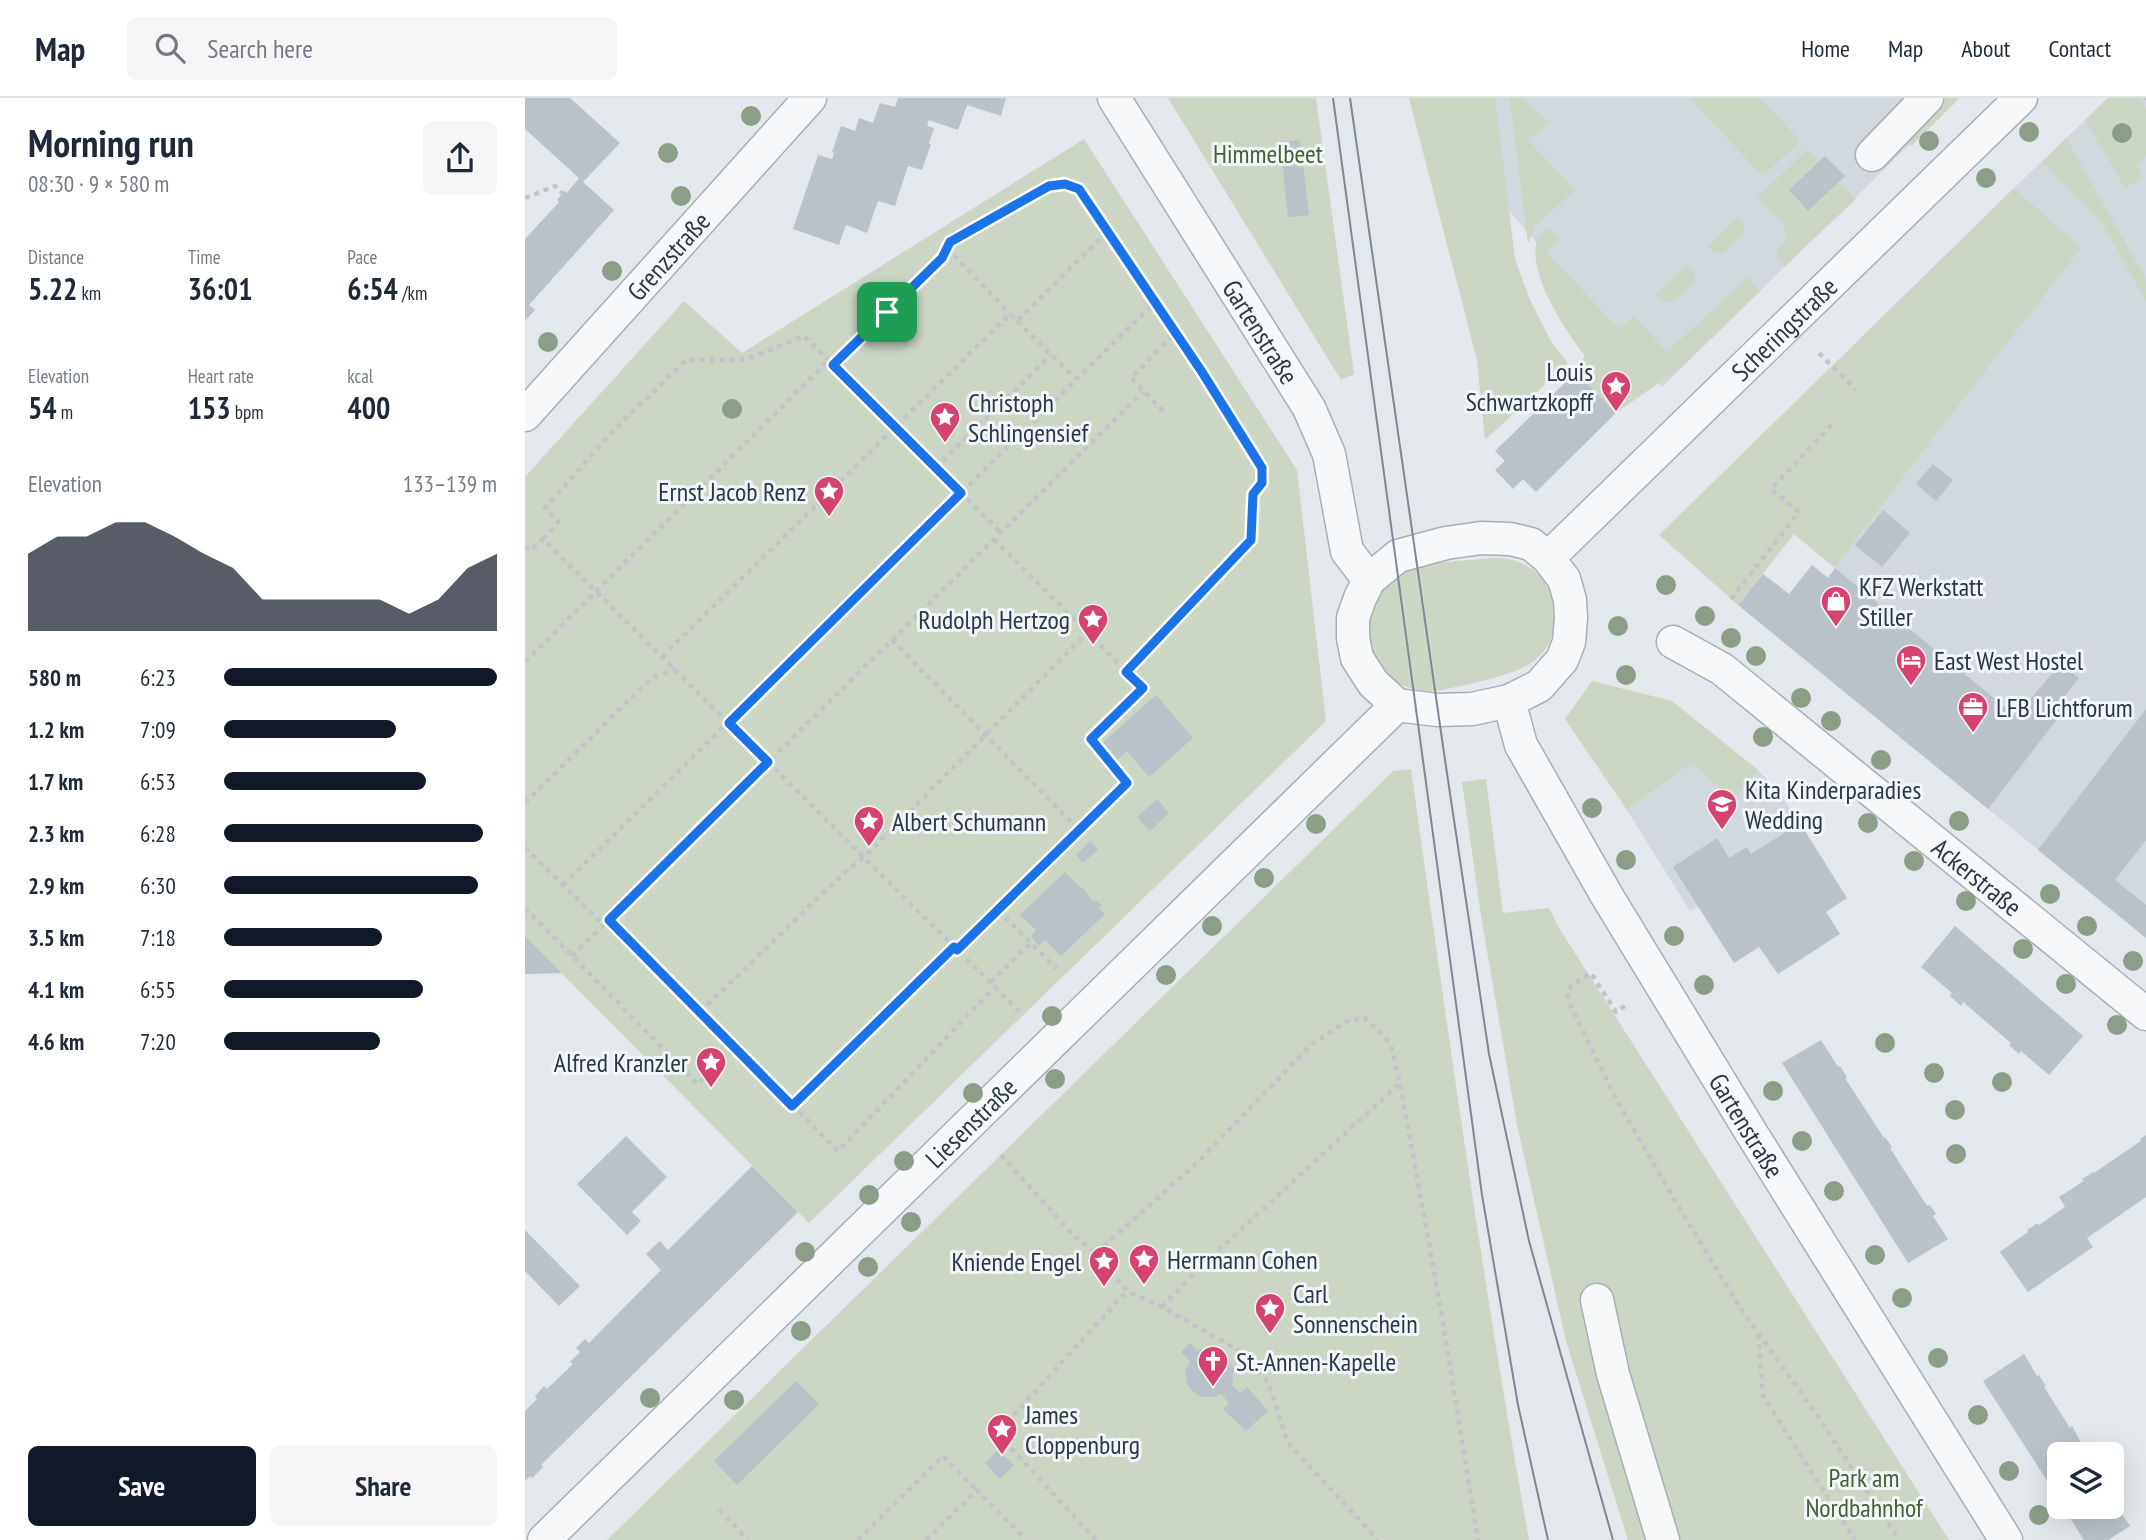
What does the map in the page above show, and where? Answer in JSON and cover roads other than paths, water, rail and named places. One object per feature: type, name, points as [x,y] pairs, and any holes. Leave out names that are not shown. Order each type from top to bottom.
[{"type":"street","name":"Grenzstraße","points":[[525,415],[810,98]]},
{"type":"street","name":"Gartenstraße","points":[[1114,98],[1308,408],[1329,454],[1347,551],[1369,580]]},
{"type":"street","points":[[1872,155],[1927,98]]},
{"type":"street","name":"Scheringstraße","points":[[1548,558],[2021,98]]},
{"type":"street","points":[[1481,538],[1510,539],[1531,544],[1548,558],[1564,579],[1570,600],[1571,618],[1569,642],[1562,660],[1539,686],[1509,701],[1472,709],[1448,710],[1398,705],[1373,683],[1357,658],[1353,618],[1369,580],[1398,556],[1445,543],[1481,538]]},
{"type":"street","name":"Ackerstraße","points":[[1673,642],[1722,669],[2146,1014]]},
{"type":"street","name":"Gartenstraße","points":[[1509,701],[1521,744],[1607,896],[2006,1540]]},
{"type":"street","name":"Liesenstraße","points":[[544,1540],[1398,705]]},
{"type":"street","points":[[1597,1300],[1613,1374],[1663,1540]]},
{"type":"tram line","points":[[1333,98],[1482,1195],[1518,1405],[1548,1540]]},
{"type":"tram line","points":[[1350,98],[1489,1054],[1529,1241],[1613,1540]]},
{"type":"place","name":"Louis Schwartzkopff","points":[[1616,413]]},
{"type":"place","name":"Christoph Schlingensief","points":[[945,444]]},
{"type":"place","name":"Ernst Jacob Renz","points":[[829,518]]},
{"type":"place","name":"KFZ Werkstatt Stiller","points":[[1836,628]]},
{"type":"place","name":"Rudolph Hertzog","points":[[1093,646]]},
{"type":"place","name":"East West Hostel","points":[[1911,687]]},
{"type":"place","name":"LFB Lichtforum","points":[[1973,734]]},
{"type":"place","name":"Kita Kinderparadies Wedding","points":[[1722,831]]},
{"type":"place","name":"Albert Schumann","points":[[869,848]]},
{"type":"place","name":"Alfred Kranzler","points":[[711,1089]]},
{"type":"place","name":"Herrmann Cohen","points":[[1144,1286]]},
{"type":"place","name":"Kniende Engel","points":[[1104,1288]]},
{"type":"place","name":"Carl Sonnenschein","points":[[1270,1335]]},
{"type":"place","name":"St.-Annen-Kapelle","points":[[1213,1388]]},
{"type":"place","name":"James Cloppenburg","points":[[1002,1456]]},
{"type":"park label","name":"Himmelbeet","points":[[1268,153]]},
{"type":"park label","name":"Park am Nordbahnhof","points":[[1864,1492]]}]
